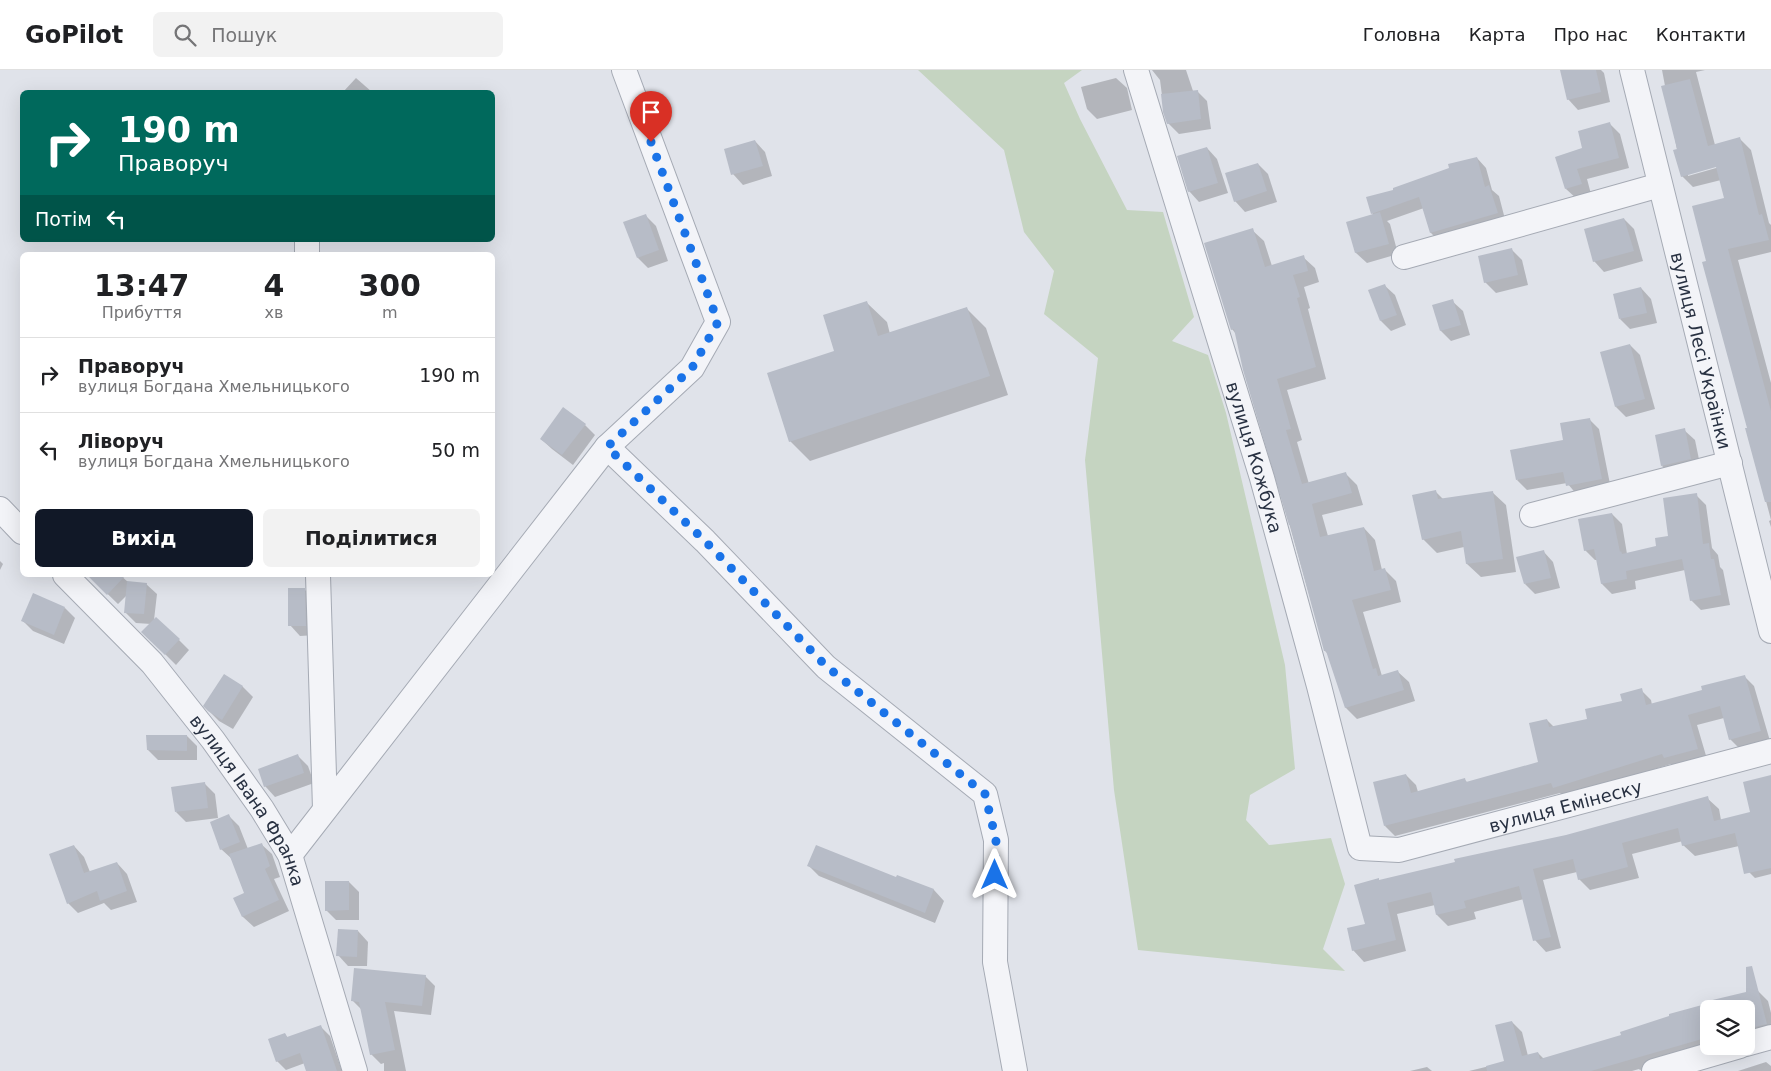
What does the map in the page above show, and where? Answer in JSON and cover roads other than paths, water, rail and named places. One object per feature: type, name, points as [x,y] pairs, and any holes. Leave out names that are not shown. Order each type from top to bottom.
[{"type":"street","points":[[290,855],[607,447],[692,368],[718,322],[624,70]]},
{"type":"street","name":"вулиця Кожбука","points":[[1136,70],[1262,478],[1319,686],[1360,848]]},
{"type":"street","name":"вулиця Лесі Українки","points":[[1632,70],[1771,631]]},
{"type":"street","points":[[1404,257],[1660,185]]},
{"type":"street","points":[[607,447],[705,541],[826,666],[985,794],[996,840],[995,962],[1015,1071]]},
{"type":"street","points":[[1532,515],[1730,462]]},
{"type":"street","points":[[0,509],[20,530]]},
{"type":"street","name":"вулиця Івана Франка","points":[[67,577],[152,663],[213,740],[262,809],[290,855],[356,1071]]},
{"type":"street","points":[[318,577],[325,809]]},
{"type":"street","name":"вулиця Емінеску","points":[[1360,848],[1399,850],[1771,751]]},
{"type":"street","points":[[1755,1041],[1771,1037]]},
{"type":"street","points":[[1654,1071],[1709,1055]]}]
